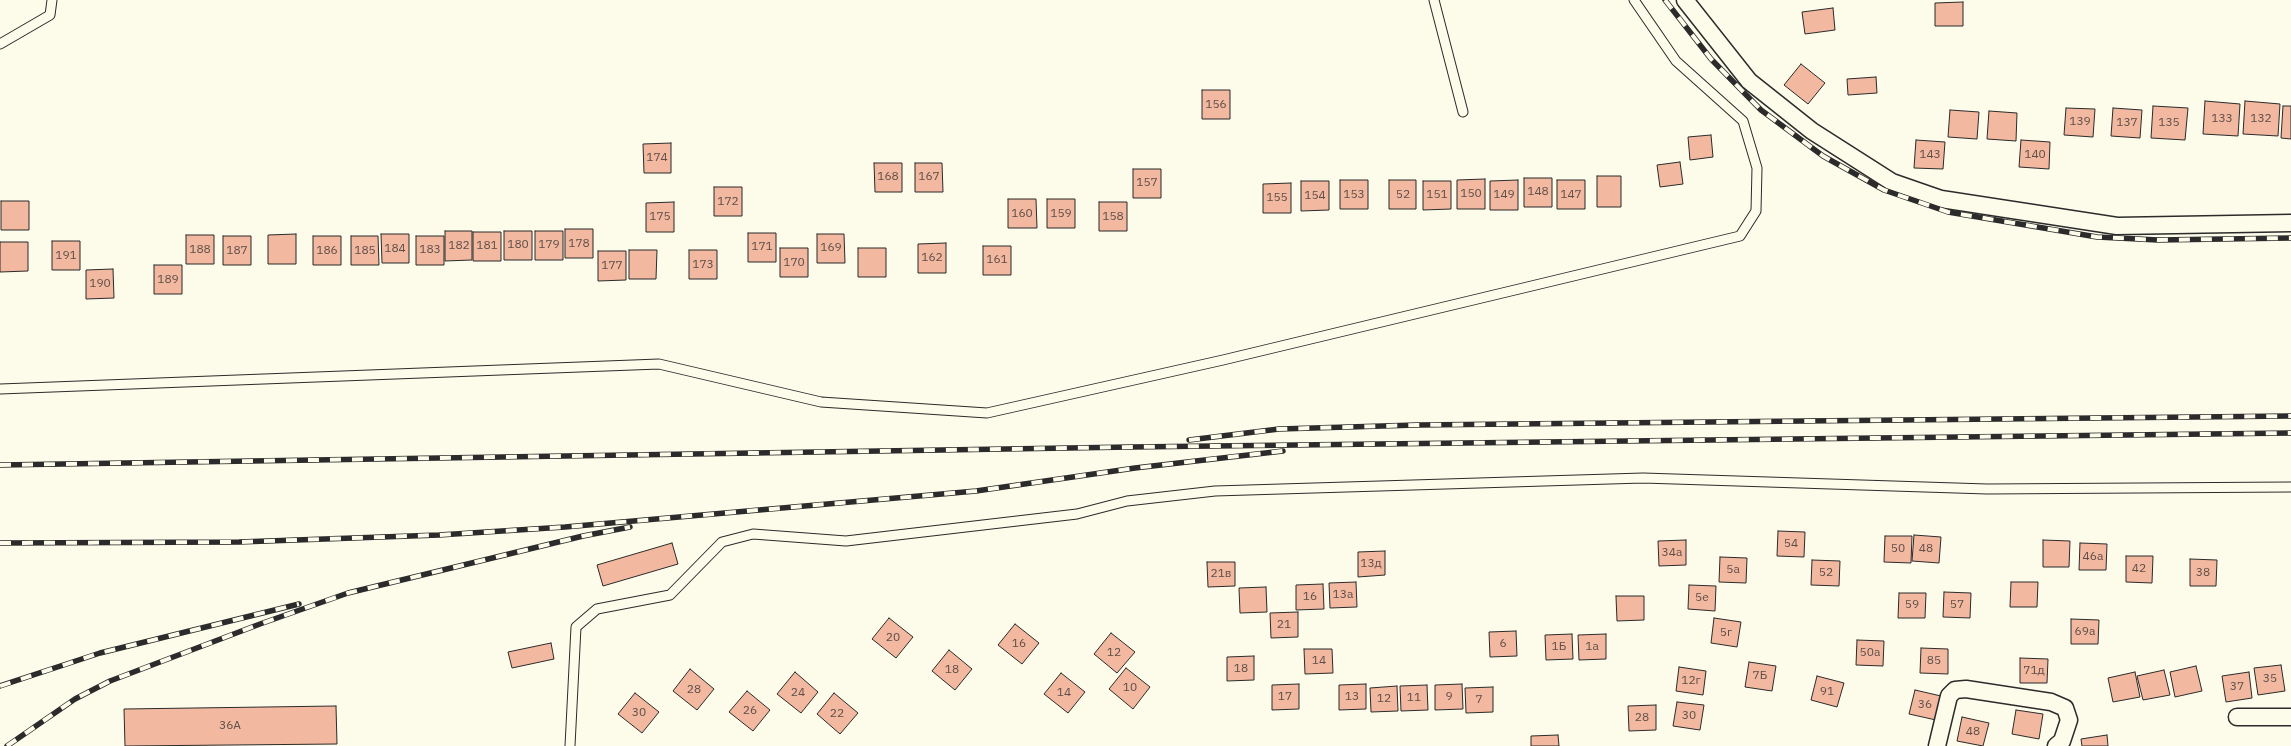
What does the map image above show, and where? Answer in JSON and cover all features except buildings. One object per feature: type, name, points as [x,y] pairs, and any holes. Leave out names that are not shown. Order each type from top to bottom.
[{"type":"street","points":[[1685,0],[1749,81],[1812,131],[1892,182],[1941,199],[2117,226],[2291,223]]},
{"type":"street","points":[[1937,746],[1950,696],[1955,690],[1966,689],[2051,702],[2065,708],[2069,720],[2062,741],[2056,746]]},
{"type":"street","points":[[2237,717],[2291,717]]},
{"type":"lane","points":[[0,44],[50,15],[52,0]]},
{"type":"lane","points":[[1434,0],[1463,112]]},
{"type":"lane","points":[[0,389],[659,364],[821,402],[986,413],[1223,360],[1740,236],[1756,211],[1757,168],[1743,122],[1676,61],[1634,0]]},
{"type":"lane","points":[[570,746],[576,627],[597,609],[670,595],[722,542],[753,534],[846,541],[1077,514],[1127,501],[1215,491],[1434,484],[1643,478],[1987,489],[2291,487]]},
{"type":"railway","points":[[1665,0],[1711,59],[1761,110],[1823,156],[1884,190],[1948,212],[2097,237],[2158,240],[2291,238]]},
{"type":"railway","points":[[1189,440],[1279,429],[1417,425],[2291,416]]},
{"type":"railway","points":[[0,465],[1131,447],[2291,433]]},
{"type":"railway","points":[[0,543],[239,542],[439,535],[565,527],[976,491],[1135,468],[1283,451]]},
{"type":"railway","points":[[7,746],[75,699],[110,681],[348,593],[583,536],[630,527]]},
{"type":"railway","points":[[0,686],[100,653],[299,604]]}]
